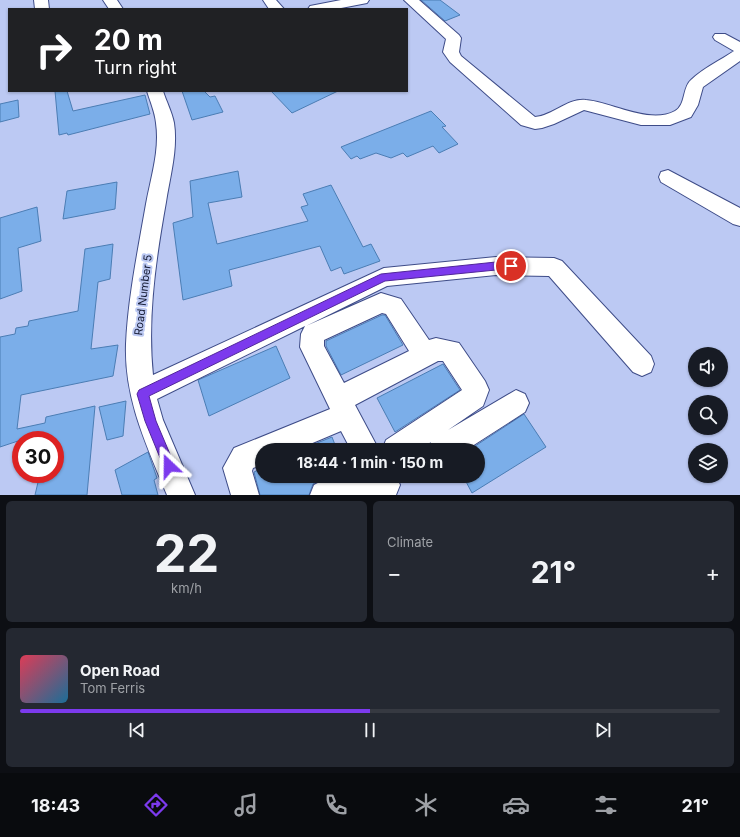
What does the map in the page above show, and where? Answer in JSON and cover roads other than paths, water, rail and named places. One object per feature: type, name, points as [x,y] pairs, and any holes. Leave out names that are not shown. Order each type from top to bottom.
[{"type":"street","points":[[320,8],[362,0]]},
{"type":"street","points":[[411,0],[454,38],[451,52],[455,59],[527,122],[532,123],[543,122],[581,105],[645,120],[671,120],[682,115],[688,109],[692,101],[693,87],[697,82],[740,54]]},
{"type":"street","points":[[720,37],[740,48]]},
{"type":"street","name":"Road Number 5","points":[[155,92],[165,122],[164,165],[156,202],[145,275],[138,345],[142,394],[150,421],[181,495]]},
{"type":"street","points":[[668,177],[740,218]]},
{"type":"street","points":[[142,394],[384,277],[496,266],[554,266],[642,364]]},
{"type":"street","points":[[361,443],[312,347],[313,334],[381,302],[393,306],[425,355]]},
{"type":"street","points":[[276,443],[342,408],[436,349],[450,351],[476,390],[474,397],[406,443]]},
{"type":"street","points":[[452,443],[516,403]]},
{"type":"street","points":[[245,495],[237,468],[244,458],[255,453]]},
{"type":"street","points":[[324,495],[346,483]]}]
